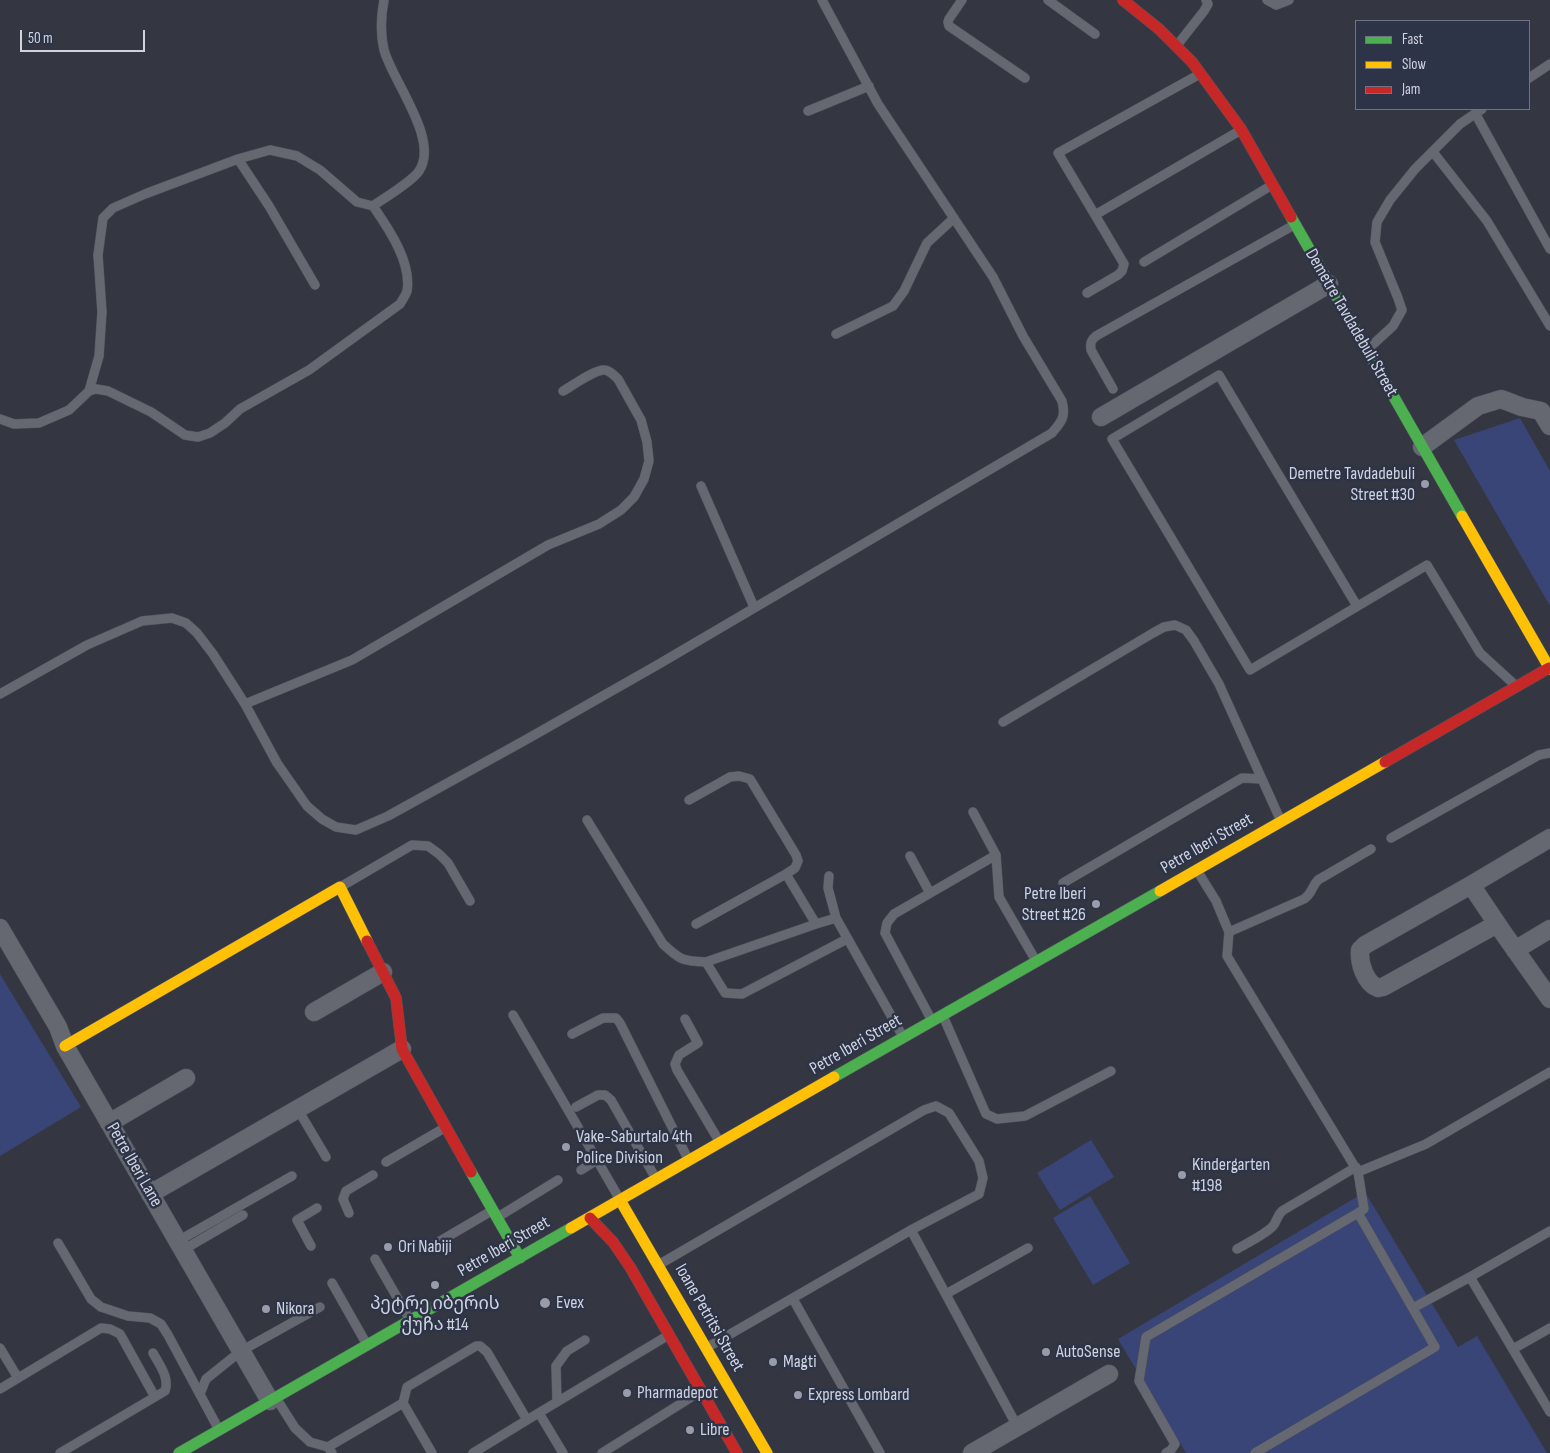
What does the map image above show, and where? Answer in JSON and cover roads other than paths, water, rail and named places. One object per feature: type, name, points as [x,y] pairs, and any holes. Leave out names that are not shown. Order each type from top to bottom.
[{"type":"street","name":"Demetre Tavdadebuli Street","points":[[1123,0],[1158,29],[1192,62],[1241,130],[1550,668]]},
{"type":"street","points":[[1101,417],[1329,284]]},
{"type":"street","points":[[1422,447],[1478,406],[1501,398],[1522,407],[1541,411],[1550,426]]},
{"type":"street","name":"Petre Iberi Street","points":[[179,1453],[1550,668]]},
{"type":"street","points":[[1497,924],[1387,985],[1378,988],[1371,983],[1360,964],[1360,950],[1365,945],[1550,838]]},
{"type":"street","points":[[1471,885],[1550,999]]},
{"type":"street","points":[[65,1046],[340,887],[396,998],[402,1049],[520,1258]]},
{"type":"street","name":"Petre Iberi Lane","points":[[0,928],[58,1027],[65,1046],[180,1246],[241,1351],[273,1399]]},
{"type":"street","points":[[1515,950],[1550,929]]},
{"type":"street","points":[[314,1012],[383,972]]},
{"type":"street","points":[[150,1194],[402,1049]]},
{"type":"street","points":[[109,1123],[186,1078]]},
{"type":"street","name":"Ioane Petritsi Street","points":[[620,1200],[766,1453]]},
{"type":"street","points":[[590,1218],[613,1242],[630,1267],[737,1453]]},
{"type":"street","points":[[972,1453],[1109,1374]]},
{"type":"lane","points":[[373,206],[398,190],[419,172],[426,156],[422,134],[384,50],[380,17],[384,0]]},
{"type":"lane","points":[[0,694],[87,645],[142,621],[172,618],[186,623],[197,633],[213,654],[245,704],[277,763],[307,806],[322,819],[336,827],[356,830],[388,816],[529,738],[1052,433],[1061,422],[1065,412],[1062,401],[1023,336],[993,278],[878,104],[822,0]]},
{"type":"lane","points":[[962,0],[949,19],[949,26],[1025,78]]},
{"type":"lane","points":[[1048,0],[1095,34]]},
{"type":"lane","points":[[1176,46],[1204,11],[1208,4],[1206,0]]},
{"type":"lane","points":[[1267,0],[1276,5],[1289,0]]},
{"type":"lane","points":[[1530,77],[1550,64]]},
{"type":"lane","points":[[1088,293],[1118,275],[1122,271],[1124,264],[1058,154],[1200,74]]},
{"type":"lane","points":[[808,111],[868,86]]},
{"type":"lane","points":[[1366,350],[1393,326],[1402,310],[1375,242],[1377,222],[1390,200],[1416,169],[1460,124],[1478,111],[1550,249]]},
{"type":"lane","points":[[1095,215],[1241,130]]},
{"type":"lane","points":[[0,419],[14,424],[39,423],[69,410],[89,391],[96,389],[108,391],[151,412],[185,435],[198,437],[210,433],[225,423],[240,409],[309,370],[400,304],[407,292],[407,275],[400,251],[373,206],[357,202],[320,170],[297,156],[270,150],[238,159],[113,208],[103,218],[98,255],[102,312],[100,347],[89,391]]},
{"type":"lane","points":[[1433,152],[1487,221],[1550,326]]},
{"type":"lane","points":[[238,159],[269,206],[315,285]]},
{"type":"lane","points":[[1144,262],[1272,185]]},
{"type":"lane","points":[[836,334],[892,306],[904,291],[927,243],[954,218]]},
{"type":"lane","points":[[1113,389],[1091,350],[1090,344],[1092,340],[1295,225]]},
{"type":"lane","points":[[245,704],[352,660],[548,545],[599,524],[621,510],[634,497],[644,480],[649,461],[641,420],[622,386],[612,373],[604,370],[594,373],[563,392]]},
{"type":"lane","points":[[1357,606],[1219,375],[1112,438],[1250,670],[1357,606],[1427,564],[1480,652],[1516,687]]},
{"type":"lane","points":[[701,486],[754,607]]},
{"type":"lane","points":[[1003,722],[1153,633],[1164,627],[1175,625],[1186,630],[1219,684],[1281,822]]},
{"type":"lane","points":[[1390,838],[1539,755],[1550,753]]},
{"type":"lane","points":[[689,800],[730,776],[750,779],[796,854],[798,861],[795,868],[786,874],[696,924]]},
{"type":"lane","points":[[1063,883],[1242,778],[1262,779]]},
{"type":"lane","points":[[973,812],[996,855],[999,897],[1037,962]]},
{"type":"lane","points":[[587,820],[663,944],[678,958],[692,962],[706,962],[836,918]]},
{"type":"lane","points":[[340,887],[412,845],[428,846],[448,862],[470,901]]},
{"type":"lane","points":[[1229,932],[1304,899],[1310,895],[1318,880],[1371,849]]},
{"type":"lane","points":[[996,855],[894,914],[887,923],[885,933],[938,1018],[986,1114],[997,1119],[1025,1116],[1111,1071]]},
{"type":"lane","points":[[910,856],[930,893]]},
{"type":"lane","points":[[1170,1452],[1176,1444],[1139,1381],[1146,1337],[1364,1209],[1357,1170],[1227,956],[1229,932],[1216,901],[1197,869]]},
{"type":"lane","points":[[786,874],[816,924]]},
{"type":"lane","points":[[829,876],[828,888],[836,918],[904,1038]]},
{"type":"lane","points":[[706,962],[725,993],[742,994],[848,939]]},
{"type":"lane","points":[[513,1015],[620,1200]]},
{"type":"lane","points":[[572,1034],[603,1018],[616,1018],[620,1022],[689,1161]]},
{"type":"lane","points":[[685,1019],[698,1043],[679,1055],[675,1064],[720,1143]]},
{"type":"lane","points":[[1237,1249],[1274,1225],[1282,1211],[1357,1170],[1426,1144],[1550,1072]]},
{"type":"lane","points":[[576,1107],[598,1095],[605,1095],[611,1100],[657,1179]]},
{"type":"lane","points":[[658,1265],[924,1110],[936,1106],[949,1113],[979,1161],[983,1178],[979,1194],[911,1230],[706,1348]]},
{"type":"lane","points":[[297,1108],[326,1157]]},
{"type":"lane","points":[[386,1162],[446,1127]]},
{"type":"lane","points":[[581,1170],[596,1160]]},
{"type":"lane","points":[[349,1213],[343,1199],[346,1191],[374,1175]]},
{"type":"lane","points":[[180,1246],[292,1176]]},
{"type":"lane","points":[[435,1244],[558,1180]]},
{"type":"lane","points":[[311,1246],[297,1220],[317,1208]]},
{"type":"lane","points":[[1255,1453],[1435,1347],[1358,1213]]},
{"type":"lane","points":[[180,1246],[243,1215]]},
{"type":"lane","points":[[911,1230],[1017,1426]]},
{"type":"lane","points":[[1413,1308],[1550,1231]]},
{"type":"lane","points":[[58,1243],[91,1299],[101,1307],[128,1316],[150,1318],[161,1324],[219,1430]]},
{"type":"lane","points":[[946,1294],[1028,1248]]},
{"type":"lane","points":[[375,1258],[410,1321]]},
{"type":"lane","points":[[1470,1277],[1550,1412]]},
{"type":"lane","points":[[332,1283],[367,1346]]},
{"type":"lane","points":[[793,1299],[880,1453]]},
{"type":"lane","points":[[200,1394],[206,1379],[241,1351],[320,1307]]},
{"type":"lane","points":[[0,1388],[102,1328],[110,1329],[120,1334],[155,1397]]},
{"type":"lane","points":[[1513,1349],[1550,1328]]},
{"type":"lane","points":[[473,1453],[669,1334]]},
{"type":"lane","points":[[557,1402],[556,1366],[567,1351],[585,1340]]},
{"type":"lane","points":[[273,1399],[295,1428],[310,1442],[330,1450],[403,1403],[407,1387],[476,1346],[480,1346],[487,1352],[527,1420]]},
{"type":"lane","points":[[0,1348],[18,1378]]},
{"type":"lane","points":[[60,1453],[165,1391],[167,1380],[153,1353]]},
{"type":"lane","points":[[602,1453],[701,1391]]},
{"type":"lane","points":[[403,1403],[432,1453]]},
{"type":"lane","points":[[539,1413],[563,1453]]},
{"type":"place","name":"Demetre Tavdadebuli Street #30","points":[[1425,484]]},
{"type":"place","name":"Petre Iberi Street #26","points":[[1096,904]]},
{"type":"place","name":"Vake-Saburtalo 4th Police Division","points":[[566,1147]]},
{"type":"place","name":"Kindergarten #198","points":[[1182,1175]]},
{"type":"place","name":"Ori Nabiji","points":[[388,1247]]},
{"type":"place","name":"პეტრე იბერის ქუჩა #14","points":[[435,1285]]},
{"type":"place","name":"Evex","points":[[545,1303]]},
{"type":"place","name":"Nikora","points":[[266,1309]]},
{"type":"place","name":"AutoSense","points":[[1046,1352]]},
{"type":"place","name":"Magti","points":[[773,1362]]},
{"type":"place","name":"Pharmadepot","points":[[627,1393]]},
{"type":"place","name":"Express Lombard","points":[[798,1395]]},
{"type":"place","name":"Libre","points":[[690,1430]]}]
